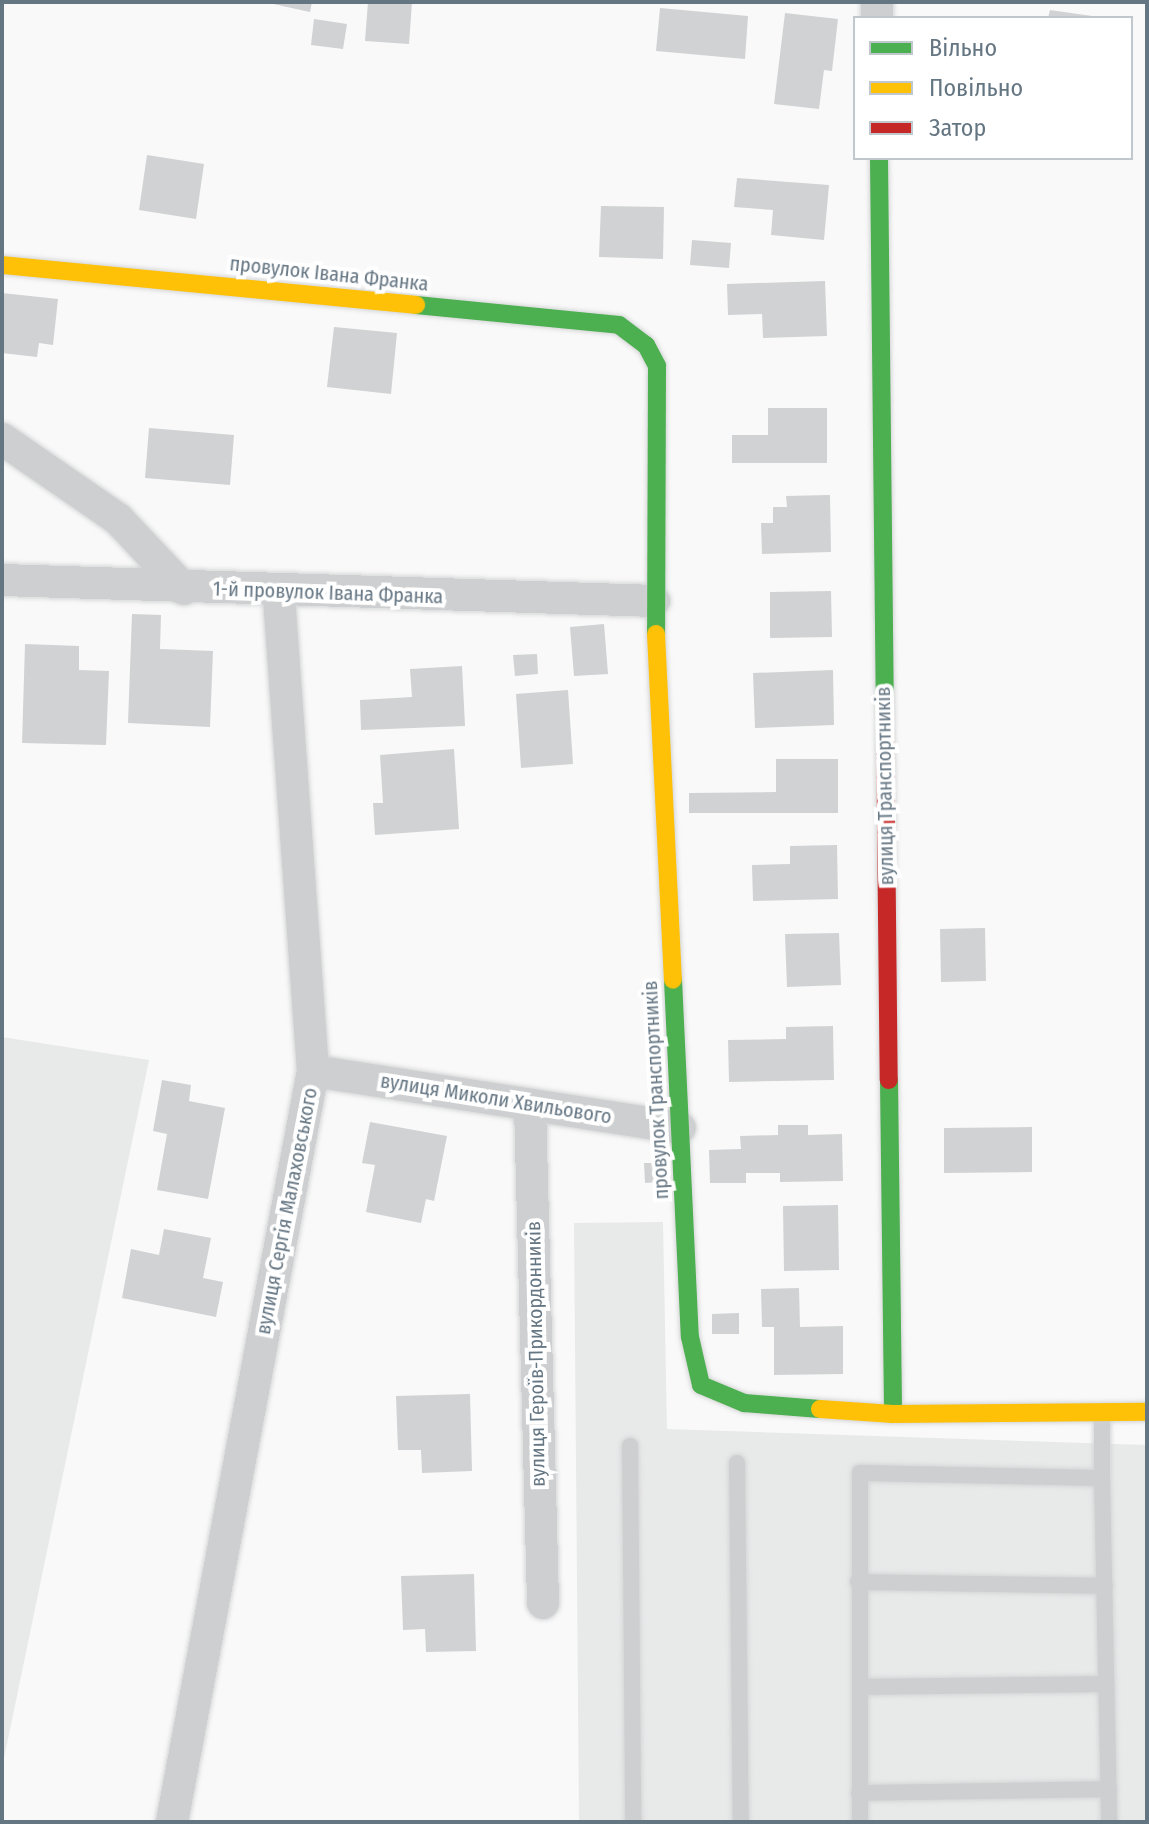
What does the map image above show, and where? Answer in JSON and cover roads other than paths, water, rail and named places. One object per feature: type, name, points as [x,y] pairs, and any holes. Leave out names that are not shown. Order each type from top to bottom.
[{"type":"street","name":"вулиця Транспортників","points":[[879,160],[893,1414]]},
{"type":"street","name":"провулок Івана Франка","points":[[2,265],[619,325],[646,345]]},
{"type":"street","name":"провулок Транспортників","points":[[646,345],[657,366],[654,601],[690,1337],[701,1385],[744,1403],[893,1414],[1147,1412]]},
{"type":"street","points":[[2,439],[118,519],[184,589]]},
{"type":"street","name":"1-й провулок Івана Франка","points":[[2,580],[184,589],[654,601]]},
{"type":"street","name":"вулиця Сергія Малаховського","points":[[172,1822],[313,1071],[279,592]]},
{"type":"street","name":"вулиця Миколи Хвильового","points":[[313,1071],[680,1128]]},
{"type":"street","name":"вулиця Героїв-Прикордонників","points":[[530,1105],[543,1603]]},
{"type":"lane","points":[[1102,1412],[1109,1822]]},
{"type":"lane","points":[[630,1446],[633,1822]]},
{"type":"lane","points":[[737,1463],[741,1822]]},
{"type":"lane","points":[[860,1822],[860,1473],[1102,1478]]},
{"type":"lane","points":[[858,1582],[1105,1586]]},
{"type":"lane","points":[[860,1687],[1105,1684]]},
{"type":"lane","points":[[859,1793],[1109,1789]]}]
